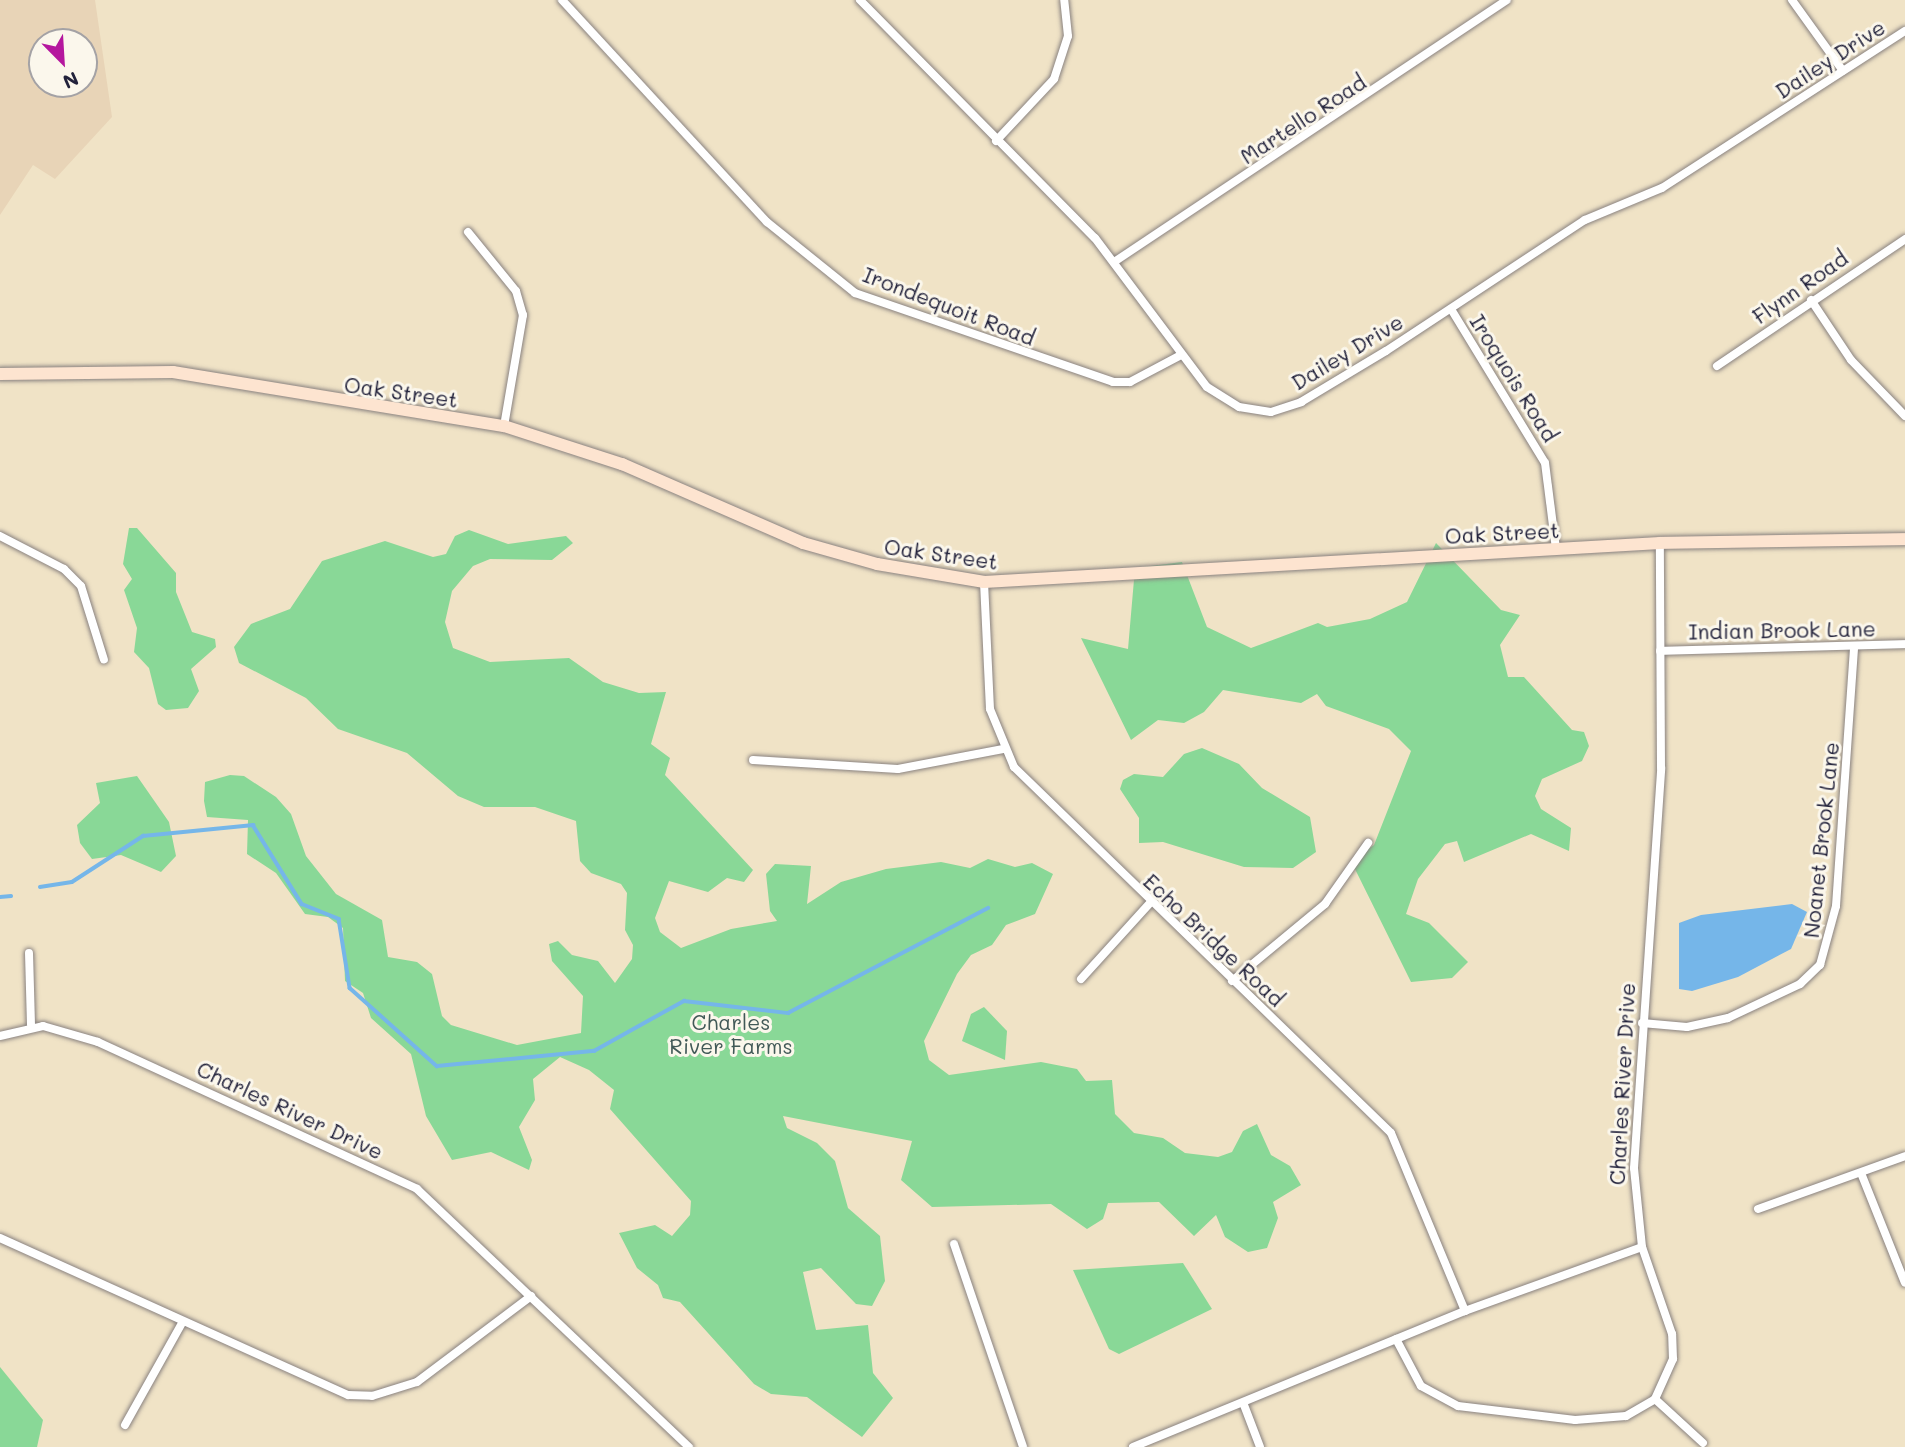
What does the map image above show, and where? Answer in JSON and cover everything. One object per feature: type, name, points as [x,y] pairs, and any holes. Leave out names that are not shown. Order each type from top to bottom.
[{"type":"main road","name":"Oak Street","points":[[0,374],[173,372],[504,426],[622,464],[813,547],[984,582],[1660,543],[1905,539]]},
{"type":"street","name":"Irondequoit Road","points":[[562,0],[767,222],[855,293],[1113,382],[1130,382],[1181,355]]},
{"type":"street","name":"Dailey Drive","points":[[860,0],[1114,262],[1181,355],[1219,397],[1271,412],[1301,402],[1451,309],[1585,220],[1662,188],[1905,31]]},
{"type":"street","points":[[996,141],[1054,79],[1068,36],[1064,0]]},
{"type":"street","name":"Martello Road","points":[[1114,262],[1507,0]]},
{"type":"street","points":[[1792,0],[1843,71]]},
{"type":"street","points":[[468,232],[516,291],[523,315],[504,426]]},
{"type":"street","name":"Flynn Road","points":[[1717,366],[1905,239]]},
{"type":"street","points":[[1811,300],[1851,360],[1905,416]]},
{"type":"street","name":"Iroquois Road","points":[[1451,309],[1545,463],[1556,549]]},
{"type":"street","points":[[0,536],[64,569],[81,586],[104,660]]},
{"type":"street","name":"Charles River Drive","points":[[1655,1399],[1669,1374],[1673,1347],[1642,1247],[1634,1168],[1661,768],[1660,543]]},
{"type":"street","name":"Echo Bridge Road","points":[[984,582],[986,678],[1003,749],[1028,784],[1391,1133],[1465,1311]]},
{"type":"street","name":"Indian Brook Lane","points":[[1660,651],[1854,648],[1905,644]]},
{"type":"street","name":"Noanet Brook Lane","points":[[1642,1023],[1687,1027],[1728,1018],[1800,984],[1820,965],[1836,906],[1854,648]]},
{"type":"street","points":[[753,760],[898,769],[1003,749]]},
{"type":"street","points":[[1231,981],[1325,904],[1368,843]]},
{"type":"street","points":[[1081,979],[1150,903]]},
{"type":"street","points":[[0,1036],[31,1026],[29,953]]},
{"type":"street","name":"Charles River Drive","points":[[31,1026],[98,1042],[398,1178],[432,1200],[690,1447]]},
{"type":"street","points":[[1758,1209],[1905,1156]]},
{"type":"street","points":[[1861,1173],[1905,1283]]},
{"type":"street","points":[[0,1238],[182,1323],[348,1395],[372,1396],[417,1382],[531,1297]]},
{"type":"street","points":[[954,1244],[1023,1447]]},
{"type":"street","points":[[1133,1447],[1244,1405],[1465,1311],[1642,1247]]},
{"type":"street","points":[[125,1425],[182,1323]]},
{"type":"street","points":[[1396,1339],[1421,1386],[1458,1406],[1611,1421],[1655,1399],[1703,1443]]},
{"type":"street","points":[[1244,1405],[1261,1447]]},
{"type":"shaded area","points":[[0,0],[95,0],[112,117],[55,179],[33,165],[0,215]]},
{"type":"green space","points":[[129,528],[137,528],[176,573],[176,592],[192,632],[215,639],[216,647],[191,669],[199,691],[188,708],[166,710],[158,704],[149,668],[134,652],[137,628],[124,590],[132,579],[123,564]]},
{"type":"green space","name":"Charles River Farms","points":[[469,530],[508,544],[566,536],[573,543],[552,560],[490,559],[473,566],[452,591],[445,622],[453,648],[490,662],[569,658],[603,682],[639,693],[666,692],[651,744],[670,758],[665,775],[753,870],[744,882],[727,878],[708,892],[669,881],[655,918],[660,932],[681,948],[731,929],[777,921],[770,911],[766,874],[775,864],[811,866],[807,904],[841,882],[886,869],[941,862],[970,868],[988,859],[1015,867],[1032,863],[1053,874],[1035,914],[1006,925],[992,945],[971,955],[957,974],[924,1041],[929,1060],[949,1075],[1041,1062],[1077,1069],[1086,1081],[1112,1080],[1115,1114],[1134,1133],[1163,1138],[1185,1153],[1218,1157],[1232,1152],[1243,1131],[1257,1124],[1271,1155],[1290,1166],[1301,1185],[1273,1202],[1278,1218],[1267,1248],[1248,1252],[1225,1237],[1216,1215],[1194,1236],[1159,1202],[1108,1203],[1103,1219],[1087,1229],[1051,1204],[932,1207],[901,1180],[912,1141],[783,1116],[787,1128],[817,1143],[835,1161],[848,1208],[880,1236],[885,1281],[872,1306],[856,1304],[821,1268],[803,1272],[816,1330],[868,1325],[873,1373],[893,1398],[862,1437],[807,1397],[771,1394],[754,1384],[680,1302],[663,1298],[658,1285],[637,1268],[619,1233],[655,1225],[672,1236],[690,1215],[691,1201],[610,1109],[614,1090],[589,1070],[560,1057],[533,1079],[535,1100],[519,1127],[532,1160],[529,1170],[491,1152],[452,1160],[426,1116],[411,1054],[371,1018],[363,993],[345,981],[343,928],[328,917],[305,914],[276,873],[247,854],[248,820],[207,817],[204,801],[205,782],[230,775],[244,776],[276,797],[291,814],[306,856],[336,894],[382,920],[388,957],[417,962],[432,974],[442,1016],[451,1025],[517,1045],[581,1033],[583,996],[552,961],[549,944],[558,941],[572,955],[598,961],[615,983],[632,959],[633,945],[625,930],[627,893],[621,884],[591,873],[580,861],[576,821],[535,807],[484,807],[458,796],[407,753],[338,729],[306,698],[239,663],[234,647],[251,624],[290,609],[322,561],[385,541],[433,557],[446,554],[455,536]]},
{"type":"green space","points":[[1436,543],[1501,610],[1520,615],[1500,645],[1508,677],[1524,677],[1572,730],[1584,732],[1589,746],[1582,761],[1542,779],[1535,796],[1541,809],[1571,828],[1569,851],[1531,834],[1464,862],[1457,841],[1445,844],[1418,879],[1406,914],[1429,923],[1468,962],[1452,978],[1411,982],[1351,861],[1374,845],[1411,751],[1389,729],[1326,706],[1317,694],[1301,703],[1223,690],[1204,712],[1184,723],[1158,720],[1131,740],[1081,638],[1128,649],[1135,568],[1182,562],[1207,627],[1251,648],[1318,623],[1327,627],[1370,619],[1407,602]]},
{"type":"green space","points":[[1202,748],[1239,764],[1262,788],[1310,817],[1316,852],[1293,868],[1244,867],[1163,842],[1139,843],[1139,818],[1120,789],[1123,780],[1134,774],[1163,777],[1184,754]]},
{"type":"green space","points":[[137,776],[169,822],[176,856],[161,872],[121,855],[92,859],[80,843],[77,825],[100,803],[96,783]]},
{"type":"green space","points":[[984,1007],[1007,1031],[1005,1060],[962,1041],[971,1014]]},
{"type":"green space","points":[[1183,1263],[1212,1309],[1119,1354],[1109,1349],[1073,1270]]},
{"type":"green space","points":[[0,1367],[43,1420],[37,1447],[0,1447]]},
{"type":"water","points":[[1792,904],[1807,912],[1791,949],[1738,977],[1692,991],[1679,989],[1679,923],[1701,915]]},
{"type":"waterway","points":[[40,887],[72,882],[143,836],[253,825],[302,904],[339,919],[350,988],[437,1066],[594,1051],[684,1001],[788,1013],[988,908]]},
{"type":"waterway","points":[[0,897],[11,896]]}]
